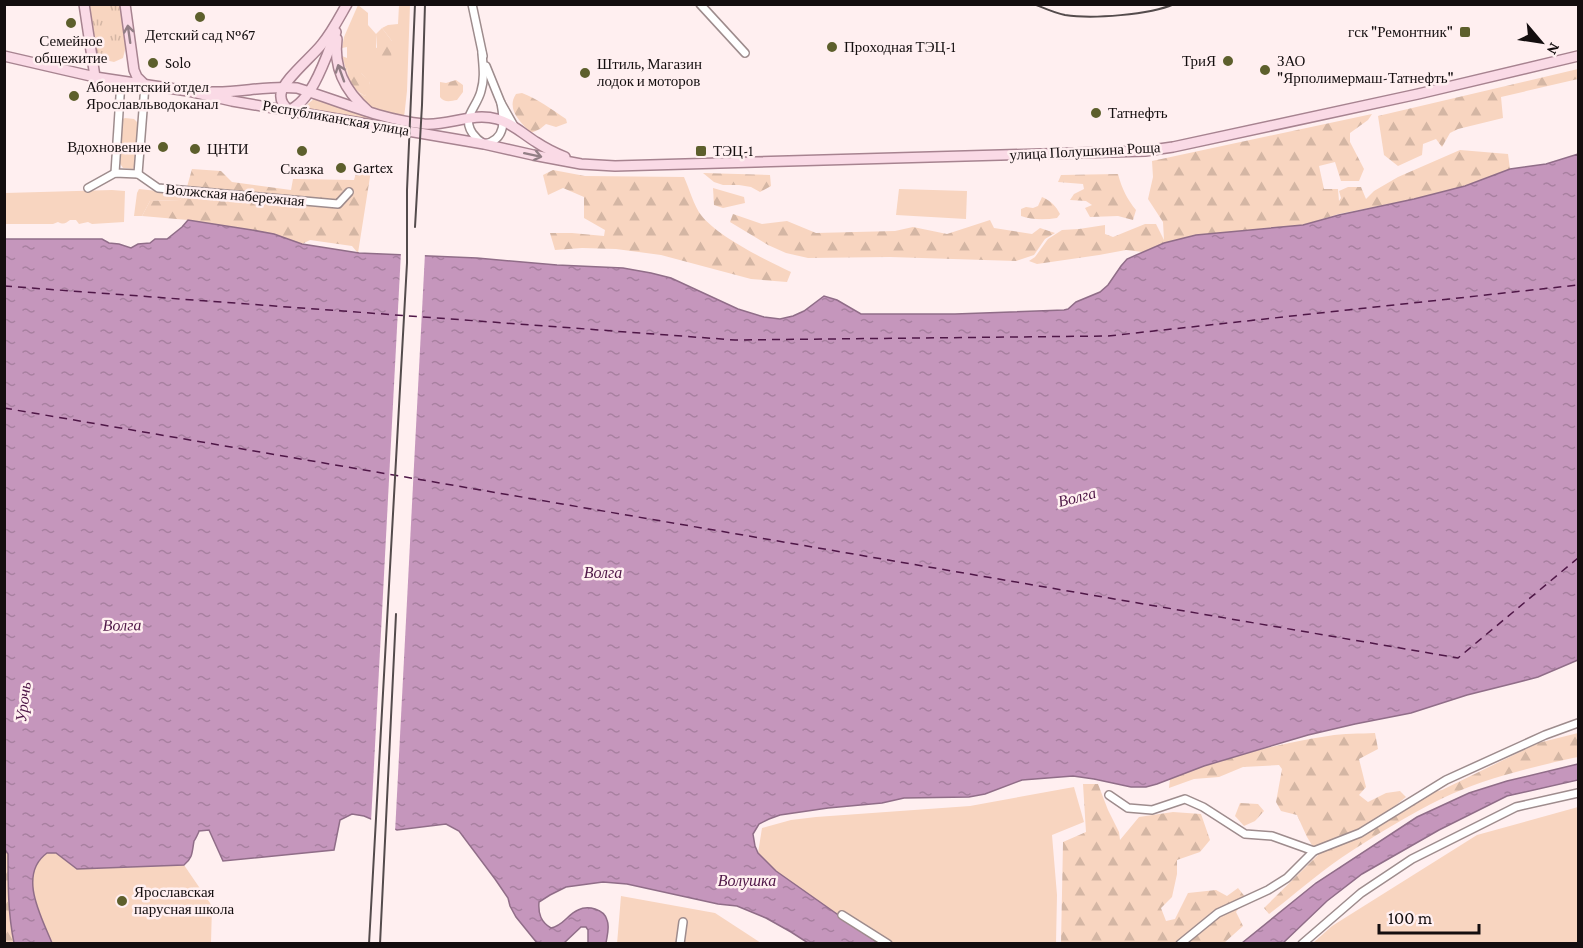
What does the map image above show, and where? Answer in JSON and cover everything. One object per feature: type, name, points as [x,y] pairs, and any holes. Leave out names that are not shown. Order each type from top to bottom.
[{"type":"main road","points":[[84,4],[95,77]]},
{"type":"main road","points":[[125,4],[132,64],[137,77],[145,85]]},
{"type":"main road","points":[[347,4],[326,59],[309,92],[297,107],[289,110],[285,107],[281,94],[287,82],[322,45],[347,4]]},
{"type":"main road","points":[[341,21],[336,49],[341,78],[358,102],[372,114]]},
{"type":"main road","name":"Республиканская улица","points":[[4,56],[110,80],[188,91],[222,93],[255,90],[287,82],[297,88],[396,120],[428,124],[469,117],[489,117],[514,126]]},
{"type":"main road","name":"улица Полушкина Роща","points":[[484,144],[581,164],[615,165],[1145,151],[1173,147],[1418,94],[1578,56]]},
{"type":"main road","points":[[110,80],[125,74],[132,64]]},
{"type":"main road","name":"Республиканская улица","points":[[188,91],[232,101],[484,144]]},
{"type":"main road","name":"улица Полушкина Роща","points":[[514,126],[555,153],[581,164]]},
{"type":"street","name":"улица Полушкина Роща","points":[[472,4],[482,53],[491,81],[514,126]]},
{"type":"street","points":[[700,4],[745,53]]},
{"type":"street","name":"улица Полушкина Роща","points":[[469,117],[481,92],[484,78],[482,53]]},
{"type":"street","points":[[115,174],[121,81]]},
{"type":"street","points":[[138,174],[145,85]]},
{"type":"street","name":"улица Полушкина Роща","points":[[501,102],[504,121]]},
{"type":"street","points":[[469,117],[474,137],[484,144],[495,140],[504,121]]},
{"type":"street","name":"Волжская набережная","points":[[88,188],[115,174],[138,174],[158,188],[207,193],[338,204],[349,192]]},
{"type":"street","points":[[1180,944],[1218,913],[1268,890],[1287,878],[1314,851],[1360,833],[1446,780],[1545,735],[1578,723]]},
{"type":"street","points":[[1302,944],[1361,893],[1412,859],[1516,807],[1578,793]]},
{"type":"street","points":[[1108,795],[1128,808],[1152,810],[1185,799],[1203,807],[1245,834],[1272,836],[1314,851]]},
{"type":"street","points":[[842,915],[888,944]]},
{"type":"street","points":[[680,944],[683,922]]},
{"type":"green space","points":[[89,5],[120,5],[126,46],[123,58],[114,62],[105,60],[96,52]]},
{"type":"green space","points":[[358,5],[368,13],[368,25],[376,34],[376,48],[392,41],[382,28],[398,24],[399,5],[410,5],[404,118],[369,107],[354,90],[365,96],[370,82],[362,74],[348,67],[347,73],[342,56],[347,58],[347,47],[342,48],[344,37]]},
{"type":"green space","points":[[382,28],[392,41],[391,61],[378,62],[376,34]]},
{"type":"green space","points":[[353,66],[370,81],[365,96],[357,91],[349,81],[348,67]]},
{"type":"green space","points":[[1578,69],[1578,79],[1501,97],[1503,118],[1458,129],[1450,133],[1442,147],[1436,139],[1423,144],[1422,155],[1398,166],[1384,155],[1378,116]]},
{"type":"green space","points":[[456,80],[463,85],[463,92],[457,100],[443,100],[440,97],[440,82]]},
{"type":"green space","points":[[522,93],[550,108],[566,119],[567,123],[556,127],[546,124],[531,133],[513,110],[513,100],[516,94]]},
{"type":"green space","points":[[315,98],[378,121],[303,108]]},
{"type":"green space","points":[[1372,114],[1368,120],[1350,133],[1350,142],[1364,169],[1359,181],[1341,181],[1335,162],[1319,166],[1324,189],[1338,189],[1339,201],[1341,198],[1339,191],[1348,187],[1361,187],[1366,199],[1374,191],[1398,177],[1460,150],[1508,154],[1510,169],[1465,186],[1339,214],[1303,225],[1164,243],[1143,252],[1126,250],[1037,264],[1029,261],[1035,257],[1048,239],[1062,230],[1105,225],[1105,234],[1113,237],[1145,224],[1156,224],[1164,240],[1163,222],[1148,199],[1153,177],[1152,161]]},
{"type":"green space","points":[[134,119],[138,123],[136,162],[133,169],[123,168],[119,162],[121,120]]},
{"type":"green space","points":[[372,164],[358,253],[352,246],[310,240],[302,244],[274,234],[252,230],[188,220],[142,216],[150,201],[180,200],[185,194],[192,169],[221,171],[232,182],[291,190],[293,179],[354,180],[358,166]]},
{"type":"green space","points":[[553,170],[585,176],[684,177],[701,215],[719,232],[791,272],[787,282],[751,279],[661,255],[616,249],[555,250],[550,233],[604,236],[605,230],[584,218],[584,197],[563,188],[548,195],[543,175]]},
{"type":"green space","points":[[703,173],[770,175],[771,186],[760,192],[751,187],[723,185],[714,182]]},
{"type":"green space","points":[[1118,174],[1125,194],[1136,210],[1133,220],[1118,216],[1090,217],[1085,208],[1092,205],[1086,201],[1070,200],[1074,194],[1084,189],[1083,184],[1058,182],[1061,175]]},
{"type":"green space","points":[[713,188],[744,197],[745,203],[723,208],[714,205]]},
{"type":"green space","points":[[139,189],[185,194],[180,200],[150,201],[142,216],[134,216]]},
{"type":"green space","points":[[899,189],[967,191],[966,219],[896,215]]},
{"type":"green space","points":[[125,191],[124,222],[79,224],[76,220],[70,220],[66,223],[53,224],[5,224],[5,193]]},
{"type":"green space","points":[[1042,197],[1057,209],[1060,214],[1057,218],[1039,219],[1021,216],[1021,209],[1038,206]]},
{"type":"green space","points":[[733,214],[762,224],[787,221],[816,233],[895,231],[913,227],[947,234],[990,220],[994,228],[1032,234],[1040,228],[1055,233],[1045,239],[1034,255],[1016,261],[890,257],[808,258],[786,253],[768,245],[730,222]]},
{"type":"green space","points":[[1375,733],[1378,749],[1359,759],[1366,787],[1359,795],[1368,802],[1386,793],[1400,791],[1406,797],[1395,806],[1399,811],[1419,795],[1442,790],[1538,743],[1578,733],[1578,757],[1492,779],[1458,791],[1430,805],[1391,826],[1341,858],[1269,914],[1264,908],[1318,855],[1297,815],[1281,811],[1276,802],[1282,769],[1279,765],[1243,767],[1219,777],[1194,779],[1169,788],[1170,779],[1248,753],[1334,735]]},
{"type":"green space","points":[[1083,784],[1098,784],[1119,832],[1120,840],[1139,817],[1173,812],[1201,814],[1210,840],[1200,852],[1177,860],[1177,874],[1172,897],[1161,908],[1166,921],[1175,919],[1188,893],[1216,890],[1227,896],[1238,888],[1246,898],[1236,912],[1243,926],[1224,943],[1061,944],[1063,842],[1086,832]]},
{"type":"green space","points":[[1074,787],[1084,822],[1052,835],[1057,895],[1056,943],[878,943],[790,882],[758,853],[762,828],[791,820],[970,806]]},
{"type":"green space","points":[[1240,803],[1258,804],[1264,811],[1255,821],[1244,826],[1235,816]]},
{"type":"green space","points":[[1578,807],[1578,943],[1313,943],[1332,926],[1477,835]]},
{"type":"green space","points":[[6,850],[9,910],[14,943],[5,943],[4,852]]},
{"type":"green space","name":"Ярославская парусная школа","points":[[47,853],[56,853],[77,869],[184,865],[212,906],[211,943],[52,943],[34,897],[33,885],[38,862]]},
{"type":"green space","points":[[621,896],[715,913],[761,943],[617,944]]},
{"type":"water","name":"Волга","points":[[1578,154],[1578,660],[1538,677],[1467,695],[1411,713],[1308,735],[1204,766],[1146,787],[1131,787],[1073,776],[1022,780],[985,794],[969,797],[904,798],[882,803],[780,815],[759,824],[753,834],[755,846],[758,853],[776,871],[878,943],[808,943],[766,918],[737,906],[627,884],[603,882],[566,887],[539,902],[539,906],[543,920],[551,928],[582,909],[591,908],[603,913],[608,923],[606,943],[588,943],[588,930],[586,927],[581,927],[564,943],[537,943],[516,917],[508,898],[459,831],[446,824],[397,830],[364,816],[352,814],[340,820],[334,850],[223,861],[209,830],[199,831],[194,841],[191,857],[184,865],[77,869],[56,853],[47,853],[38,862],[33,885],[34,897],[52,943],[14,943],[9,910],[8,854],[4,848],[4,239],[102,239],[131,248],[138,244],[150,243],[155,239],[167,239],[188,220],[274,234],[302,244],[359,253],[623,268],[671,278],[738,309],[780,319],[804,311],[824,296],[837,300],[861,314],[955,314],[1064,310],[1100,292],[1127,259],[1164,243],[1196,235],[1303,225],[1465,186],[1510,169],[1546,164]]},
{"type":"water","points":[[1578,764],[1578,780],[1507,796],[1439,830],[1362,874],[1327,901],[1283,943],[1242,943],[1316,883],[1417,817],[1469,793],[1507,781]]},
{"type":"pier","points":[[401,252],[425,253],[395,833],[371,822]]},
{"type":"ferry route","points":[[4,286],[735,340],[1108,336],[1578,285]]},
{"type":"ferry route","points":[[4,408],[1458,658],[1578,558]]},
{"type":"railway","points":[[369,944],[407,263],[407,190],[415,4]]},
{"type":"railway","points":[[415,227],[425,4]]},
{"type":"railway","points":[[1034,4],[1065,15],[1090,17],[1151,11],[1174,4]]},
{"type":"railway","points":[[380,944],[396,614]]},
{"type":"place","name":"Детский сад №67","points":[[200,17]]},
{"type":"place","name":"Семейное общежитие","points":[[71,23]]},
{"type":"place","name":"гск \"Ремонтник\"","points":[[1465,32]]},
{"type":"place","name":"Проходная ТЭЦ-1","points":[[832,47]]},
{"type":"place","name":"ТриЯ","points":[[1228,61]]},
{"type":"place","name":"Solo","points":[[153,63]]},
{"type":"place","name":"ЗАО \"Ярполимермаш-Татнефть\"","points":[[1265,70]]},
{"type":"place","name":"Штиль, Магазин лодок и моторов","points":[[585,73]]},
{"type":"place","name":"Абонентский отдел Ярославльводоканал","points":[[74,96]]},
{"type":"place","name":"Татнефть","points":[[1096,113]]},
{"type":"place","name":"Вдохновение","points":[[163,147]]},
{"type":"place","name":"ЦНТИ","points":[[195,149]]},
{"type":"place","name":"Сказка","points":[[302,151]]},
{"type":"place","name":"ТЭЦ-1","points":[[701,151]]},
{"type":"place","name":"Gartex","points":[[341,168]]},
{"type":"place","name":"Ярославская парусная школа","points":[[122,901]]},
{"type":"water label","name":"Урочь","points":[[23,702]]},
{"type":"water label","name":"Волушка","points":[[747,880]]}]
